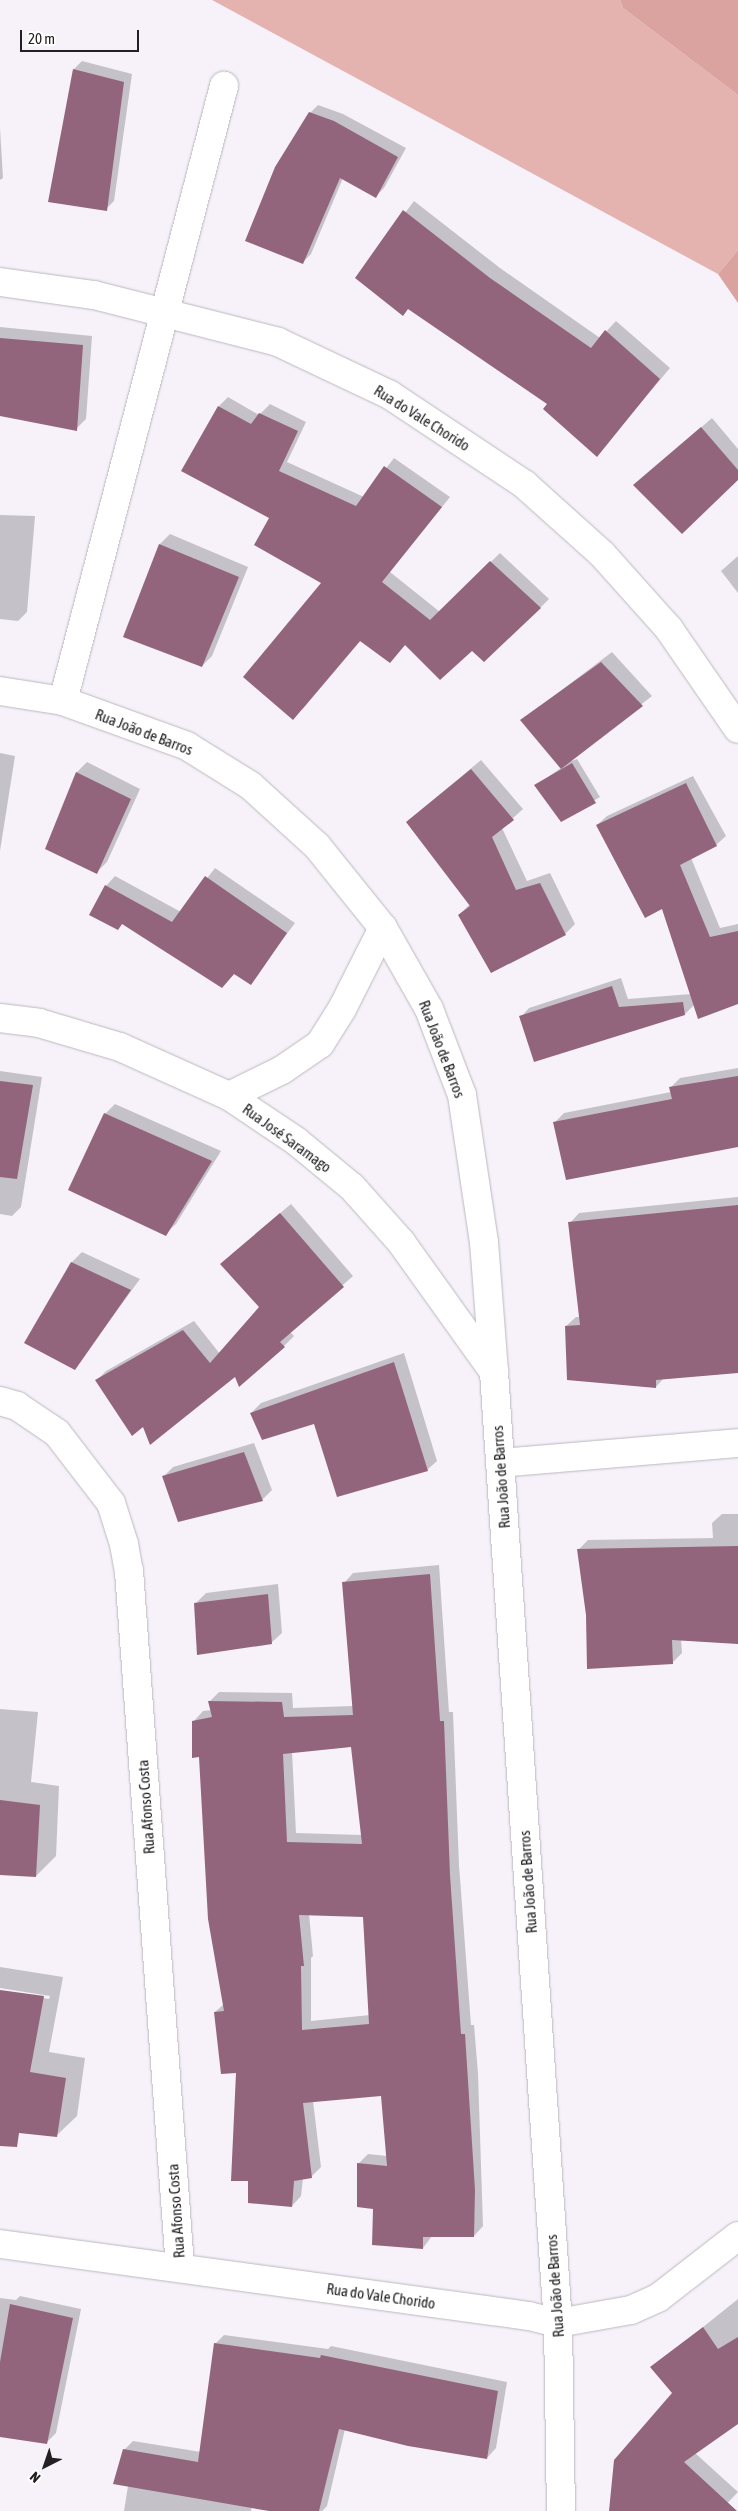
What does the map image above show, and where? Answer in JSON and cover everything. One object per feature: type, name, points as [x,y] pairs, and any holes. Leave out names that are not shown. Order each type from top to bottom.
[{"type":"street","points":[[63,701],[224,86]]},
{"type":"street","name":"Rua do Vale Chorido","points":[[0,282],[94,295],[165,311],[278,342],[390,395],[524,484],[602,554],[669,629],[738,729]]},
{"type":"street","name":"Rua João de Barros","points":[[0,691],[63,701],[187,746],[251,786],[317,846],[383,928],[429,1009],[462,1095],[484,1242],[494,1372],[558,2323],[561,2511]]},
{"type":"street","points":[[229,1096],[282,1070],[320,1044],[342,1009],[383,928]]},
{"type":"street","name":"Rua José Saramago","points":[[0,1018],[39,1024],[120,1047],[229,1096],[296,1141],[352,1187],[401,1242],[494,1372]]},
{"type":"street","name":"Rua Afonso Costa","points":[[0,1401],[17,1406],[57,1433],[110,1503],[124,1544],[128,1571],[180,2267]]},
{"type":"street","points":[[500,1463],[738,1443]]},
{"type":"street","name":"Rua do Vale Chorido","points":[[0,2244],[529,2316],[558,2323],[631,2310],[658,2298],[738,2236]]},
{"type":"shaded area","points":[[212,0],[620,0],[623,8],[738,95],[738,250],[718,274]]},
{"type":"shaded area","points":[[620,0],[738,0],[738,95],[623,8]]},
{"type":"shaded area","points":[[738,250],[738,303],[718,274]]},
{"type":"building","points":[[73,69],[124,82],[107,211],[48,202]]},
{"type":"building","points":[[309,112],[334,121],[398,157],[376,198],[340,178],[303,264],[245,241],[275,167]]},
{"type":"building","points":[[403,210],[490,278],[591,348],[605,330],[660,379],[597,457],[543,409],[547,404],[408,309],[403,316],[355,278]]},
{"type":"building","points":[[0,338],[83,345],[77,431],[0,416]]},
{"type":"building","points":[[218,406],[251,424],[259,413],[298,431],[279,471],[356,506],[384,466],[442,507],[382,582],[430,620],[490,561],[541,608],[484,662],[472,651],[440,680],[405,645],[390,663],[360,641],[293,720],[243,677],[321,583],[254,545],[269,518],[181,471]]},
{"type":"building","points":[[701,427],[738,470],[738,480],[682,534],[633,485]]},
{"type":"building","points":[[159,544],[239,577],[202,667],[123,637]]},
{"type":"building","points":[[601,662],[643,706],[561,769],[520,720]]},
{"type":"building","points":[[572,763],[596,803],[561,822],[534,785]]},
{"type":"building","points":[[471,769],[514,820],[492,837],[516,890],[540,883],[566,935],[491,973],[458,915],[470,906],[406,822]]},
{"type":"building","points":[[76,772],[131,799],[97,874],[45,849]]},
{"type":"building","points":[[686,783],[717,846],[680,865],[710,937],[738,931],[738,1004],[698,1019],[662,909],[645,918],[596,825]]},
{"type":"building","points":[[205,876],[287,933],[251,985],[234,974],[222,988],[122,924],[118,930],[89,915],[105,885],[172,922]]},
{"type":"building","points":[[612,986],[619,1007],[683,1002],[685,1015],[534,1062],[519,1016]]},
{"type":"building","points":[[738,1076],[738,1147],[566,1180],[553,1122],[672,1099],[669,1087]]},
{"type":"building","points":[[0,1081],[33,1085],[17,1179],[0,1177]]},
{"type":"building","points":[[104,1113],[212,1161],[166,1236],[68,1190]]},
{"type":"building","points":[[738,1205],[738,1373],[656,1380],[656,1388],[567,1380],[565,1326],[580,1325],[568,1222]]},
{"type":"building","points":[[280,1213],[344,1287],[280,1342],[285,1347],[239,1387],[235,1377],[150,1445],[143,1427],[132,1436],[95,1380],[183,1330],[210,1363],[259,1307],[220,1264]]},
{"type":"building","points":[[71,1262],[131,1290],[75,1370],[24,1343]]},
{"type":"building","points":[[394,1362],[428,1471],[337,1497],[314,1424],[262,1440],[250,1413]]},
{"type":"building","points":[[244,1452],[263,1501],[178,1522],[162,1476]]},
{"type":"building","points":[[738,1546],[738,1644],[672,1640],[673,1664],[587,1669],[586,1615],[577,1549]]},
{"type":"building","points":[[430,1574],[440,1721],[444,1721],[450,1875],[461,2034],[465,2034],[475,2190],[474,2237],[423,2237],[423,2249],[372,2245],[373,2209],[357,2207],[357,2163],[387,2166],[381,2096],[303,2103],[312,2178],[294,2181],[292,2207],[248,2203],[248,2181],[231,2181],[236,2073],[221,2074],[214,2012],[224,2011],[208,1919],[199,1757],[192,1758],[192,1721],[212,1717],[208,1701],[282,1702],[284,1717],[353,1715],[342,1582]],"holes":[[[351,1747],[362,1844],[287,1842],[283,1754]],[[299,1915],[363,1917],[369,2024],[302,2030],[301,1966],[304,1966]]]},
{"type":"building","points":[[268,1594],[272,1644],[197,1655],[194,1603]]},
{"type":"building","points":[[0,1800],[40,1805],[36,1877],[0,1875]]},
{"type":"building","points":[[0,1990],[44,1996],[30,2072],[66,2078],[57,2137],[19,2133],[17,2147],[0,2146]]},
{"type":"building","points":[[10,2304],[73,2318],[47,2444],[0,2437],[0,2362]]},
{"type":"building","points":[[703,2327],[718,2349],[738,2337],[738,2424],[684,2462],[737,2511],[609,2511],[614,2460],[672,2393],[650,2367]]},
{"type":"building","points":[[214,2343],[320,2358],[321,2355],[498,2391],[487,2459],[408,2446],[339,2429],[319,2511],[269,2511],[113,2484],[123,2449],[198,2462]]}]
